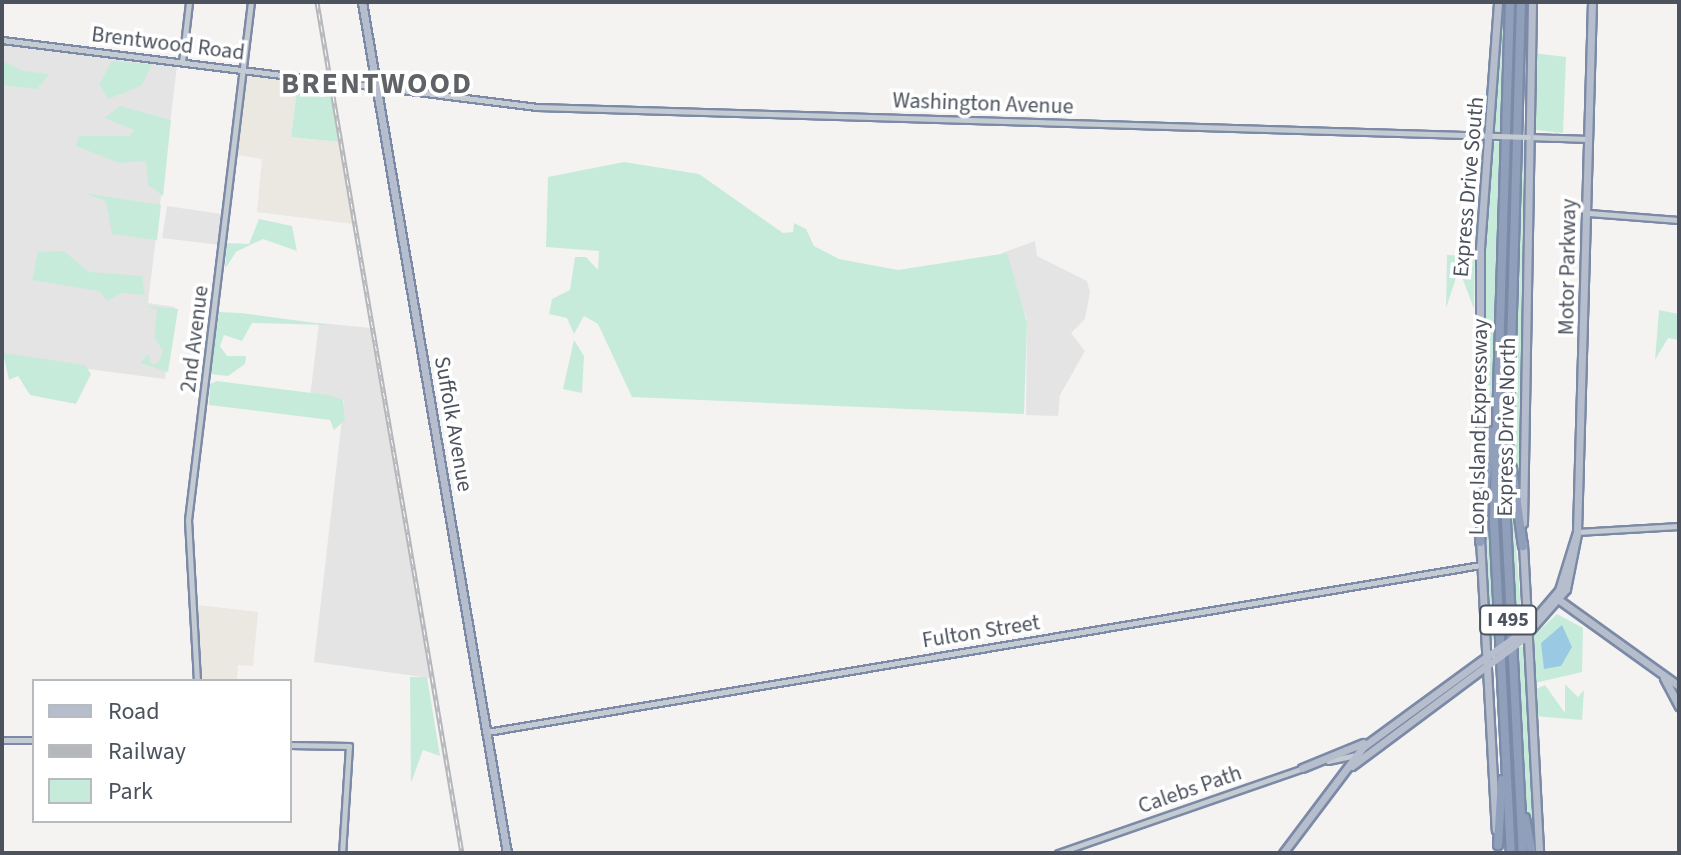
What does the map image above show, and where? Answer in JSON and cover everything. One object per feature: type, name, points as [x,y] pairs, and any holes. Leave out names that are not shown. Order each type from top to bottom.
[{"type":"highway","name":"Long Island Expressway","points":[[1510,2],[1494,577],[1511,853]]},
{"type":"highway","name":"Long Island Expressway","points":[[1521,2],[1509,386],[1515,742],[1523,853]]},
{"type":"highway","points":[[1480,542],[1498,359]]},
{"type":"highway","points":[[1509,386],[1523,546]]},
{"type":"highway","points":[[1515,742],[1532,853]]},
{"type":"highway","points":[[1498,849],[1505,760]]},
{"type":"main road","name":"Suffolk Avenue","points":[[362,2],[507,853]]},
{"type":"main road","name":"Express Drive South","points":[[1498,2],[1495,136],[1477,338],[1484,680],[1498,849]]},
{"type":"main road","name":"Express Drive North","points":[[1532,2],[1523,546],[1524,634],[1539,853]]},
{"type":"main road","name":"Motor Parkway","points":[[1524,634],[1566,589],[1577,558],[1592,2]]},
{"type":"main road","name":"Motor Parkway","points":[[1326,794],[1372,739],[1486,662],[1551,612],[1577,532]]},
{"type":"main road","points":[[1566,589],[1571,610]]},
{"type":"main road","points":[[1557,599],[1679,686]]},
{"type":"main road","points":[[1524,609],[1542,614]]},
{"type":"main road","points":[[1551,612],[1571,610]]},
{"type":"main road","name":"Motor Parkway","points":[[1283,853],[1341,773],[1358,755],[1473,675],[1486,662]]},
{"type":"main road","points":[[1473,675],[1484,680]]},
{"type":"main road","points":[[1663,676],[1679,706]]},
{"type":"main road","points":[[1302,768],[1372,739]]},
{"type":"street","points":[[182,62],[189,2]]},
{"type":"street","name":"2nd Avenue","points":[[197,679],[188,520],[251,2]]},
{"type":"street","name":"Brentwood Road","points":[[2,40],[377,87]]},
{"type":"street","name":"Washington Avenue","points":[[377,87],[553,108],[1589,139]]},
{"type":"street","points":[[1588,213],[1679,220]]},
{"type":"street","points":[[1577,532],[1679,526]]},
{"type":"street","name":"Fulton Street","points":[[487,732],[1481,565]]},
{"type":"street","points":[[2,740],[32,740]]},
{"type":"street","points":[[292,745],[349,746],[342,853]]},
{"type":"street","name":"Calebs Path","points":[[1058,853],[1302,768],[1358,755]]},
{"type":"street","points":[[1333,759],[1341,773]]},
{"type":"shaded area","points":[[2,44],[177,66],[148,303],[175,307],[165,379],[2,358]]},
{"type":"shaded area","points":[[246,75],[298,81],[291,137],[339,142],[353,224],[257,212],[262,159],[237,155]]},
{"type":"shaded area","points":[[167,206],[221,214],[220,245],[162,238]]},
{"type":"shaded area","points":[[1035,241],[1037,256],[1087,281],[1090,292],[1085,319],[1071,333],[1085,351],[1060,395],[1058,416],[1026,415],[1027,319],[1002,253]]},
{"type":"shaded area","points":[[319,323],[371,328],[430,678],[314,662],[344,401],[310,397]]},
{"type":"shaded area","points":[[198,605],[258,612],[253,666],[238,665],[237,679],[200,679]]},
{"type":"green space","points":[[1499,2],[1504,2],[1501,133],[1494,133]]},
{"type":"green space","points":[[1534,53],[1566,57],[1563,133],[1536,130]]},
{"type":"green space","points":[[112,61],[152,65],[141,86],[108,99],[99,84]]},
{"type":"green space","points":[[4,62],[24,71],[49,74],[37,89],[2,85]]},
{"type":"green space","points":[[298,81],[330,85],[339,142],[291,137]]},
{"type":"green space","points":[[120,106],[171,120],[163,196],[148,185],[146,161],[119,163],[76,146],[79,136],[130,136],[134,130],[104,118]]},
{"type":"green space","points":[[1501,141],[1494,368],[1483,468],[1482,232],[1492,142]]},
{"type":"green space","points":[[1521,141],[1530,142],[1520,513],[1514,461]]},
{"type":"green space","points":[[624,162],[699,174],[783,233],[793,232],[794,223],[806,229],[814,246],[839,259],[898,270],[1007,253],[1027,322],[1024,414],[632,397],[598,324],[584,316],[574,334],[567,318],[549,314],[552,299],[570,290],[575,257],[586,257],[598,270],[599,251],[546,247],[548,177]]},
{"type":"green space","points":[[84,193],[161,205],[157,240],[112,234],[106,201]]},
{"type":"green space","points":[[259,219],[292,226],[297,251],[263,239],[236,252],[225,269],[227,243],[249,244]]},
{"type":"green space","points":[[64,251],[89,272],[142,276],[145,295],[122,293],[107,301],[99,291],[32,280],[38,252]]},
{"type":"green space","points":[[1447,255],[1475,256],[1474,309],[1459,269],[1446,308]]},
{"type":"green space","points":[[147,306],[178,309],[168,372],[140,363],[148,354],[152,365],[159,362],[163,351],[154,337],[157,310]]},
{"type":"green space","points":[[1659,310],[1679,314],[1679,340],[1668,338],[1655,360]]},
{"type":"green space","points":[[219,312],[331,325],[252,323],[242,341],[224,335],[220,346],[227,356],[246,356],[245,364],[228,376],[210,374]]},
{"type":"green space","points":[[574,340],[584,356],[582,393],[563,389]]},
{"type":"green space","points":[[3,353],[85,365],[91,374],[76,404],[30,395],[18,376],[9,380]]},
{"type":"green space","points":[[217,381],[328,395],[343,400],[345,420],[334,430],[330,420],[209,405],[210,384]]},
{"type":"green space","points":[[1492,443],[1493,639],[1486,653],[1483,546]]},
{"type":"green space","points":[[1511,480],[1522,624],[1514,632],[1512,589]]},
{"type":"green space","points":[[1557,614],[1583,628],[1582,672],[1535,683],[1531,638]]},
{"type":"green space","points":[[1523,646],[1537,853],[1525,803],[1516,672],[1515,649]]},
{"type":"green space","points":[[410,677],[427,677],[440,756],[423,750],[411,783]]},
{"type":"green space","points":[[1565,684],[1578,697],[1584,690],[1582,720],[1534,716],[1534,690],[1545,685],[1565,713]]},
{"type":"water","points":[[1562,625],[1572,647],[1561,666],[1544,669],[1541,643]]},
{"type":"railway","points":[[317,2],[462,853]]},
{"type":"district","name":"BRENTWOOD","points":[[377,84]]}]
